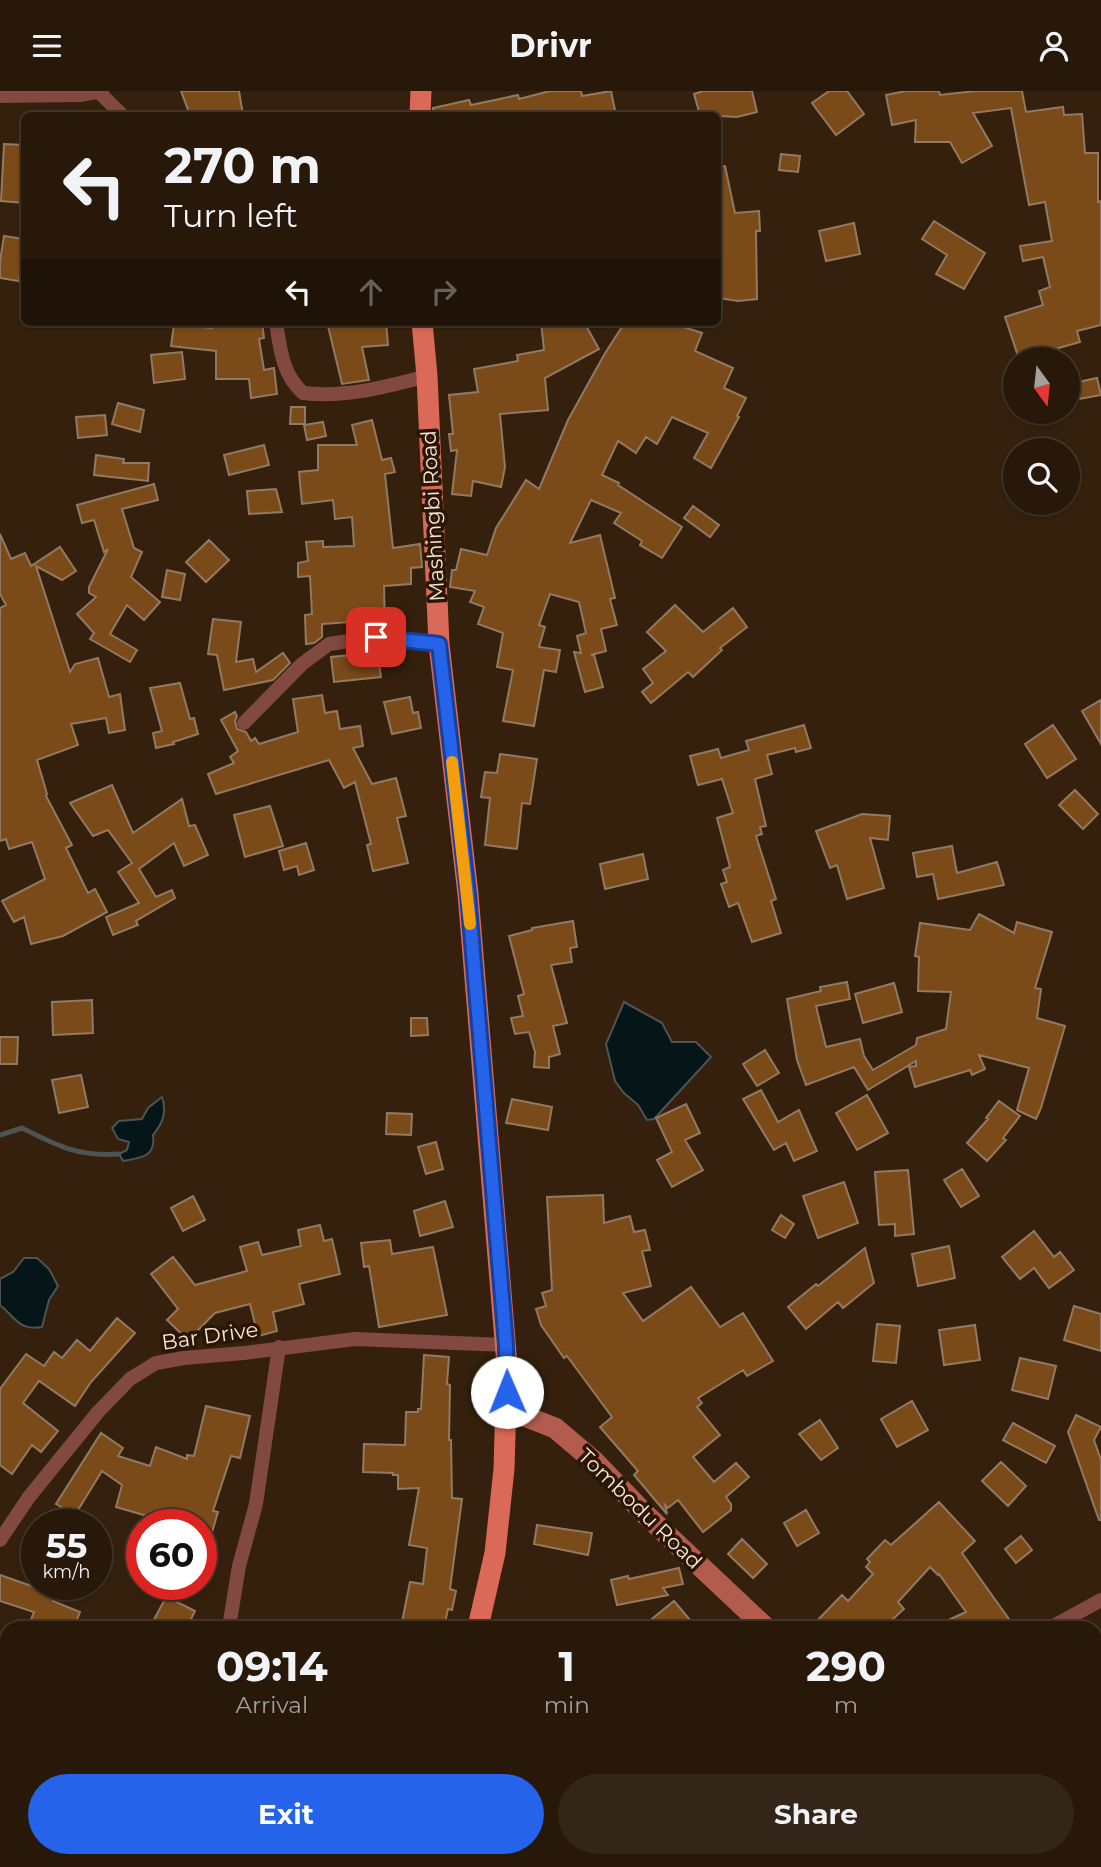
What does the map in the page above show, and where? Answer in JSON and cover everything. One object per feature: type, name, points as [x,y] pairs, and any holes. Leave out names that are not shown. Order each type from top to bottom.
[{"type":"main road","points":[[420,112],[421,91]]},
{"type":"main road","name":"Mashingbi Road","points":[[422,326],[439,644],[468,894],[506,1345],[506,1447],[495,1553],[479,1621]]},
{"type":"main road","name":"Tombodu Road","points":[[504,1408],[555,1429],[594,1461],[674,1543],[758,1621]]},
{"type":"street","points":[[0,96],[101,91],[119,112]]},
{"type":"street","points":[[277,326],[283,362],[292,383],[303,393],[348,394],[427,376]]},
{"type":"street","points":[[244,723],[302,664],[329,645],[376,637],[439,644]]},
{"type":"street","name":"Bar Drive","points":[[0,1539],[37,1487],[99,1412],[130,1379],[156,1363],[184,1357],[244,1353],[355,1339],[506,1345]]},
{"type":"street","points":[[230,1621],[239,1566],[256,1504],[278,1347]]},
{"type":"street","points":[[1063,1621],[1101,1600]]},
{"type":"shaded area","points":[[624,1002],[662,1023],[672,1042],[696,1042],[711,1057],[654,1119],[647,1120],[638,1105],[615,1081],[606,1044]]},
{"type":"shaded area","points":[[162,1097],[163,1117],[153,1135],[150,1152],[123,1161],[119,1154],[127,1150],[129,1142],[118,1139],[112,1128],[119,1121],[142,1119],[148,1108]]},
{"type":"shaded area","points":[[24,1258],[37,1258],[49,1269],[58,1286],[49,1300],[42,1327],[23,1325],[0,1305],[0,1279],[13,1272]]},
{"type":"building","points":[[181,91],[239,91],[242,112],[189,112]]},
{"type":"building","points":[[550,91],[581,91],[582,96],[611,91],[615,112],[433,112],[433,108],[469,100],[471,105],[518,95],[519,99]]},
{"type":"building","points":[[703,91],[752,91],[757,112],[737,117],[721,116],[721,112],[699,112],[694,94]]},
{"type":"building","points":[[829,91],[847,91],[864,114],[836,135],[812,103]]},
{"type":"building","points":[[906,91],[939,91],[940,95],[976,91],[1022,91],[1026,112],[1063,107],[1064,115],[1082,114],[1085,153],[1098,153],[1098,202],[1101,201],[1101,325],[1077,331],[1080,342],[1062,347],[1015,347],[1005,317],[1043,305],[1039,291],[1050,287],[1043,257],[1023,261],[1020,246],[1052,241],[1045,202],[1029,205],[1011,108],[973,113],[992,146],[962,163],[950,142],[915,142],[916,120],[892,125],[886,95]]},
{"type":"building","points":[[4,144],[21,145],[21,203],[1,201]]},
{"type":"building","points":[[781,154],[800,156],[798,172],[779,170]]},
{"type":"building","points":[[725,166],[735,213],[759,211],[760,231],[756,231],[757,299],[738,301],[721,298],[721,167]]},
{"type":"building","points":[[934,221],[985,253],[964,289],[936,274],[947,255],[922,239]]},
{"type":"building","points":[[854,223],[860,254],[826,261],[819,231]]},
{"type":"building","points":[[4,236],[21,239],[19,281],[0,278]]},
{"type":"building","points":[[174,326],[262,326],[264,338],[259,339],[264,370],[274,368],[277,394],[251,398],[249,379],[216,379],[216,351],[171,346]]},
{"type":"building","points":[[328,326],[386,326],[388,345],[362,347],[369,380],[342,384]]},
{"type":"building","points":[[541,326],[586,326],[599,349],[545,378],[548,410],[500,414],[505,467],[501,487],[473,481],[471,496],[452,494],[457,450],[451,451],[449,434],[453,434],[449,395],[478,392],[474,369],[518,361],[517,355],[544,350]]},
{"type":"building","points":[[622,326],[680,326],[702,333],[695,351],[733,368],[724,388],[746,398],[737,416],[739,417],[711,468],[694,458],[708,433],[672,417],[657,444],[646,437],[636,453],[618,441],[602,475],[619,483],[618,485],[682,527],[662,558],[640,545],[642,541],[614,523],[621,513],[591,500],[570,543],[600,535],[615,598],[610,599],[617,625],[601,629],[606,651],[591,655],[594,655],[603,687],[585,692],[574,652],[581,653],[577,636],[586,633],[579,602],[550,594],[539,625],[545,627],[539,647],[560,650],[556,672],[544,670],[534,726],[503,721],[513,670],[497,667],[503,633],[478,624],[484,607],[470,602],[475,591],[450,587],[452,570],[456,570],[461,549],[487,555],[496,528],[526,480],[539,489],[568,420]]},
{"type":"building","points":[[182,352],[185,379],[154,383],[151,355]]},
{"type":"building","points":[[1097,378],[1101,395],[1080,399],[1080,382]]},
{"type":"building","points":[[118,403],[144,410],[140,432],[112,424]]},
{"type":"building","points":[[291,407],[305,407],[305,424],[290,424]]},
{"type":"building","points":[[105,415],[107,435],[78,438],[76,417]]},
{"type":"building","points":[[372,420],[382,460],[391,458],[395,472],[385,474],[393,548],[420,544],[422,567],[411,568],[411,584],[384,586],[385,628],[350,631],[350,622],[322,624],[322,637],[314,643],[306,644],[305,615],[312,614],[310,576],[298,577],[298,563],[308,561],[306,542],[323,541],[323,547],[354,546],[352,517],[335,519],[333,500],[302,504],[299,472],[318,470],[318,445],[357,445],[352,425]]},
{"type":"building","points":[[323,422],[326,436],[307,440],[304,425]]},
{"type":"building","points":[[264,445],[269,465],[229,475],[224,455]]},
{"type":"building","points":[[96,455],[124,459],[123,463],[149,463],[148,481],[94,475]]},
{"type":"building","points":[[154,484],[158,500],[122,509],[134,548],[142,552],[131,577],[160,602],[144,620],[127,605],[110,634],[137,650],[130,662],[90,639],[94,633],[77,614],[96,597],[89,593],[89,587],[108,549],[104,552],[94,520],[82,523],[77,505]]},
{"type":"building","points":[[276,489],[282,512],[249,514],[247,491]]},
{"type":"building","points":[[693,506],[719,525],[710,537],[684,518]]},
{"type":"building","points":[[0,534],[11,559],[25,553],[31,566],[60,547],[76,571],[62,580],[36,566],[70,672],[75,664],[98,658],[109,697],[120,694],[125,730],[109,733],[106,718],[71,724],[78,745],[37,760],[46,796],[72,845],[66,848],[88,893],[95,889],[107,912],[63,936],[31,944],[24,917],[14,922],[2,901],[45,879],[32,842],[9,849],[6,839],[0,841],[0,608],[6,605],[0,594]]},
{"type":"building","points":[[209,540],[229,560],[206,582],[186,562]]},
{"type":"building","points":[[167,570],[185,574],[180,600],[162,597]]},
{"type":"building","points":[[675,605],[703,632],[733,608],[747,627],[720,648],[722,650],[693,677],[688,672],[651,703],[642,692],[653,683],[643,669],[666,651],[647,632]]},
{"type":"building","points":[[213,619],[241,622],[236,662],[253,659],[256,672],[283,653],[290,663],[273,680],[224,690],[217,655],[208,654]]},
{"type":"building","points":[[377,647],[381,677],[334,682],[331,657],[351,655],[351,650]]},
{"type":"building","points":[[180,683],[190,719],[194,718],[198,734],[156,748],[153,733],[162,731],[150,688]]},
{"type":"building","points":[[322,695],[325,713],[337,711],[340,729],[360,726],[363,746],[353,748],[372,784],[396,778],[406,816],[397,818],[408,863],[373,871],[367,845],[371,844],[355,782],[344,788],[329,760],[216,794],[208,774],[234,763],[230,757],[238,751],[221,720],[235,712],[237,729],[246,732],[251,741],[255,738],[259,744],[298,732],[293,699]]},
{"type":"building","points":[[410,697],[413,713],[418,712],[421,728],[392,734],[384,702]]},
{"type":"building","points":[[1101,700],[1101,744],[1082,711]]},
{"type":"building","points":[[804,725],[811,748],[796,752],[795,748],[767,755],[772,774],[755,779],[766,826],[760,827],[762,834],[756,836],[776,899],[771,901],[781,933],[752,942],[738,903],[729,907],[721,884],[727,882],[723,870],[730,867],[717,818],[733,813],[722,779],[698,785],[690,756],[718,749],[721,758],[749,750],[746,741]]},
{"type":"building","points":[[1053,725],[1076,759],[1047,778],[1025,744]]},
{"type":"building","points":[[500,754],[537,759],[530,804],[522,803],[517,849],[485,845],[490,798],[481,797],[485,772],[497,773]]},
{"type":"building","points":[[112,785],[133,833],[182,799],[189,826],[195,825],[208,855],[184,866],[174,843],[139,869],[156,897],[172,890],[175,898],[136,921],[138,925],[113,935],[106,917],[139,903],[118,872],[132,863],[108,830],[93,836],[70,803]]},
{"type":"building","points":[[1075,790],[1098,814],[1083,829],[1059,805]]},
{"type":"building","points":[[270,806],[283,846],[245,857],[234,815]]},
{"type":"building","points":[[862,814],[890,816],[888,840],[870,838],[884,888],[847,899],[837,865],[830,868],[816,831]]},
{"type":"building","points":[[306,843],[314,870],[299,875],[297,866],[284,870],[279,851]]},
{"type":"building","points":[[952,846],[957,873],[997,862],[1004,885],[938,899],[933,874],[917,877],[913,853]]},
{"type":"building","points":[[643,854],[648,879],[605,889],[600,864]]},
{"type":"building","points":[[979,914],[1014,933],[1017,922],[1052,932],[1035,988],[1041,989],[1037,1018],[1065,1026],[1036,1119],[1017,1110],[1029,1068],[979,1055],[985,1069],[972,1075],[970,1070],[915,1087],[909,1067],[916,1066],[916,1061],[868,1090],[854,1067],[806,1085],[797,1060],[787,999],[821,991],[820,987],[847,982],[850,999],[816,1006],[826,1047],[860,1039],[864,1056],[873,1070],[916,1045],[917,1038],[946,1029],[951,992],[918,991],[919,957],[915,956],[920,923],[970,930]]},
{"type":"building","points":[[573,921],[577,947],[570,948],[572,962],[551,965],[567,1023],[553,1026],[560,1054],[549,1057],[549,1068],[534,1067],[535,1052],[529,1032],[515,1034],[511,1018],[523,1016],[518,996],[524,994],[509,936],[532,928]]},
{"type":"building","points":[[894,983],[902,1012],[863,1023],[855,994]]},
{"type":"building","points":[[92,1000],[93,1033],[53,1035],[52,1002]]},
{"type":"building","points":[[411,1018],[427,1018],[428,1035],[411,1036]]},
{"type":"building","points":[[0,1037],[18,1037],[17,1064],[0,1064]]},
{"type":"building","points":[[765,1050],[779,1073],[757,1086],[743,1064]]},
{"type":"building","points":[[81,1075],[88,1107],[59,1113],[52,1080]]},
{"type":"building","points":[[761,1090],[778,1122],[799,1110],[817,1151],[794,1161],[786,1143],[774,1150],[743,1099]]},
{"type":"building","points":[[867,1095],[888,1133],[857,1150],[836,1113]]},
{"type":"building","points":[[512,1099],[552,1107],[548,1130],[506,1123]]},
{"type":"building","points":[[999,1101],[1020,1116],[1003,1138],[1006,1140],[987,1161],[967,1143],[988,1119],[986,1118]]},
{"type":"building","points":[[686,1104],[700,1133],[685,1140],[703,1170],[672,1187],[657,1160],[672,1152],[656,1118]]},
{"type":"building","points":[[387,1113],[412,1114],[411,1135],[386,1134]]},
{"type":"building","points":[[436,1142],[443,1169],[426,1174],[418,1147]]},
{"type":"building","points":[[962,1169],[979,1196],[961,1207],[944,1180]]},
{"type":"building","points":[[908,1170],[914,1234],[895,1236],[895,1224],[879,1225],[875,1172]]},
{"type":"building","points":[[844,1182],[858,1223],[818,1238],[803,1196]]},
{"type":"building","points":[[603,1195],[604,1223],[630,1216],[634,1232],[645,1230],[650,1250],[642,1251],[651,1286],[623,1293],[643,1321],[691,1287],[720,1327],[743,1313],[773,1361],[747,1376],[743,1370],[698,1398],[702,1403],[697,1407],[720,1435],[693,1457],[714,1482],[736,1463],[749,1477],[726,1497],[731,1504],[731,1510],[703,1532],[678,1500],[668,1508],[665,1505],[667,1514],[634,1475],[638,1471],[600,1427],[612,1417],[567,1356],[564,1358],[541,1325],[536,1309],[546,1306],[542,1293],[552,1290],[547,1197]]},
{"type":"building","points":[[193,1196],[205,1220],[183,1231],[171,1208]]},
{"type":"building","points":[[445,1201],[453,1227],[420,1236],[414,1211]]},
{"type":"building","points":[[781,1215],[794,1224],[785,1238],[772,1230]]},
{"type":"building","points":[[320,1225],[324,1241],[332,1239],[340,1274],[299,1284],[304,1304],[273,1312],[277,1331],[258,1336],[250,1304],[215,1313],[188,1340],[167,1320],[178,1309],[151,1274],[173,1257],[195,1285],[247,1271],[240,1247],[258,1242],[262,1255],[301,1246],[298,1230]]},
{"type":"building","points":[[1034,1231],[1054,1257],[1060,1252],[1074,1270],[1049,1288],[1034,1268],[1020,1279],[1002,1257]]},
{"type":"building","points":[[390,1240],[392,1254],[433,1247],[447,1315],[379,1327],[369,1266],[364,1267],[361,1243]]},
{"type":"building","points":[[949,1246],[955,1278],[918,1286],[912,1254]]},
{"type":"building","points":[[865,1248],[874,1283],[843,1308],[838,1302],[806,1329],[788,1307]]},
{"type":"building","points":[[1074,1306],[1101,1314],[1101,1351],[1064,1340]]},
{"type":"building","points":[[117,1318],[135,1333],[91,1382],[75,1406],[39,1381],[23,1403],[58,1431],[41,1452],[32,1445],[12,1474],[0,1465],[0,1389],[26,1354],[44,1366],[54,1352],[62,1358],[77,1340],[90,1351]]},
{"type":"building","points":[[877,1324],[900,1326],[896,1363],[873,1361]]},
{"type":"building","points":[[975,1325],[980,1360],[944,1365],[939,1330]]},
{"type":"building","points":[[424,1355],[449,1357],[447,1384],[450,1385],[452,1498],[462,1499],[450,1589],[456,1591],[452,1610],[448,1609],[445,1621],[402,1621],[410,1582],[423,1584],[427,1548],[409,1545],[419,1488],[398,1489],[398,1475],[393,1473],[363,1472],[364,1444],[405,1445],[406,1412],[418,1412],[418,1409],[421,1409]]},
{"type":"building","points":[[1020,1358],[1056,1366],[1048,1399],[1012,1390]]},
{"type":"building","points":[[912,1401],[928,1430],[897,1447],[881,1419]]},
{"type":"building","points":[[206,1406],[250,1416],[240,1458],[231,1456],[214,1509],[126,1510],[116,1507],[122,1485],[102,1471],[79,1509],[65,1509],[56,1504],[101,1433],[123,1448],[118,1456],[150,1466],[156,1447],[187,1459],[187,1455],[194,1456]]},
{"type":"building","points":[[1076,1415],[1101,1427],[1094,1440],[1101,1460],[1101,1520],[1068,1432]]},
{"type":"building","points":[[820,1420],[838,1448],[821,1460],[799,1434]]},
{"type":"building","points":[[1013,1423],[1055,1446],[1046,1463],[1003,1440]]},
{"type":"building","points":[[1001,1462],[1026,1486],[1008,1506],[982,1481]]},
{"type":"building","points":[[939,1502],[975,1541],[962,1553],[1010,1621],[946,1621],[966,1612],[939,1574],[930,1567],[898,1602],[904,1609],[891,1621],[817,1621],[842,1595],[848,1601],[873,1574],[866,1567],[870,1562],[867,1559],[885,1540],[891,1545]]},
{"type":"building","points":[[806,1510],[819,1533],[797,1546],[784,1523]]},
{"type":"building","points":[[537,1525],[592,1533],[588,1555],[534,1544]]},
{"type":"building","points":[[1021,1536],[1032,1550],[1016,1563],[1005,1549]]},
{"type":"building","points":[[742,1539],[767,1564],[753,1578],[728,1554]]},
{"type":"building","points":[[679,1568],[683,1584],[663,1588],[668,1595],[617,1605],[611,1580],[628,1576],[629,1579]]},
{"type":"building","points":[[0,1575],[21,1582],[21,1600],[54,1600],[80,1612],[76,1621],[30,1621],[34,1612],[0,1601]]},
{"type":"building","points":[[164,1600],[173,1600],[195,1611],[190,1621],[153,1621]]},
{"type":"building","points":[[674,1601],[691,1621],[649,1621]]},
{"type":"waterway","points":[[0,1135],[22,1128],[80,1152],[119,1154]]},
{"type":"slow traffic","points":[[452,762],[470,924]]},
{"type":"route","points":[[376,637],[439,644],[468,894],[506,1345],[507,1392]]}]
